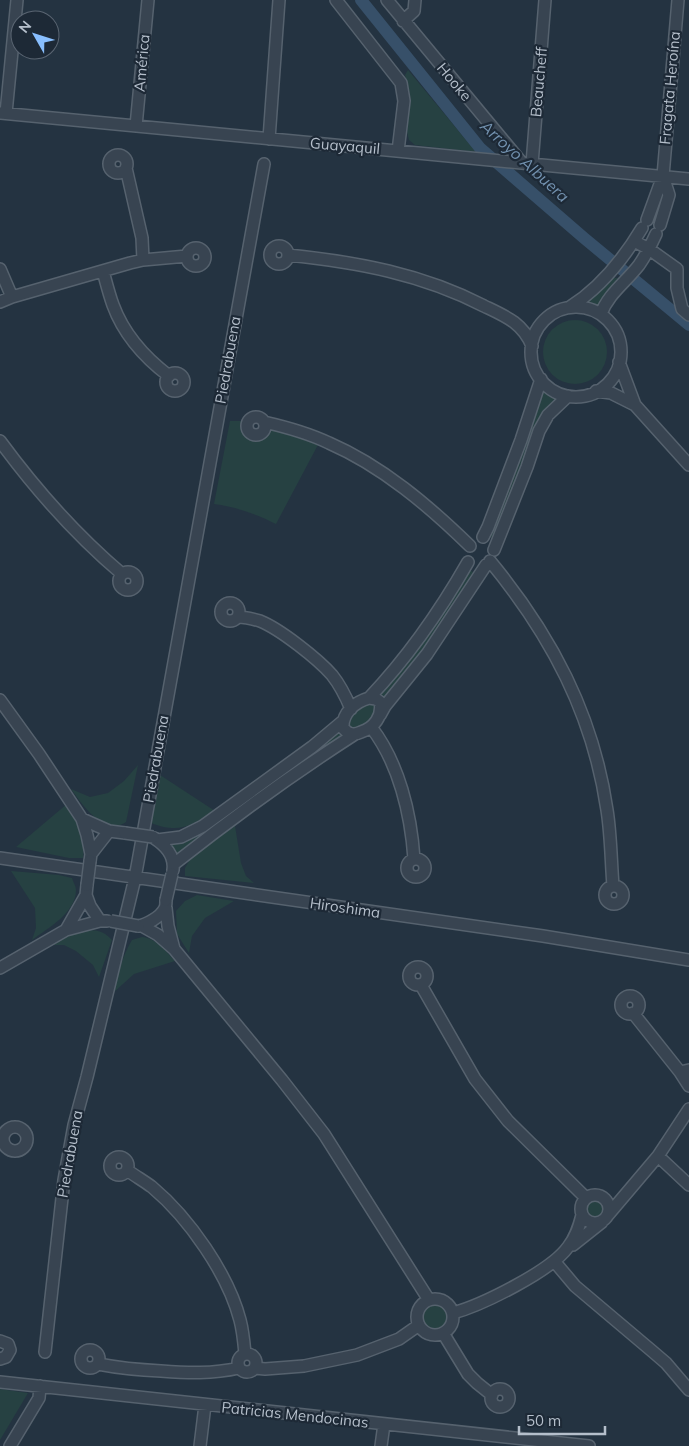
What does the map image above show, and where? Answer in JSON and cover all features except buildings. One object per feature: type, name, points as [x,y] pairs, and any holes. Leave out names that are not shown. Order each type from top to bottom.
[{"type":"street","points":[[3,113],[17,0]]},
{"type":"street","name":"América","points":[[136,126],[148,0]]},
{"type":"street","points":[[269,139],[279,0]]},
{"type":"street","points":[[336,0],[401,83],[404,101],[398,151]]},
{"type":"street","name":"Hooke","points":[[387,0],[527,164]]},
{"type":"street","points":[[403,21],[414,11],[415,0]]},
{"type":"street","name":"Beaucheff","points":[[527,164],[546,0]]},
{"type":"street","name":"Fragata Heroína","points":[[663,176],[678,0]]},
{"type":"street","name":"Guayaquil","points":[[3,113],[689,179]]},
{"type":"street","name":"Piedrabuena","points":[[45,1352],[64,1180],[72,1134],[135,878],[264,164]]},
{"type":"street","points":[[126,168],[140,228],[143,260]]},
{"type":"street","points":[[570,308],[583,299],[625,254],[645,224],[663,176]]},
{"type":"street","points":[[601,314],[607,301],[638,266],[649,249],[658,229],[669,195],[663,176]]},
{"type":"street","points":[[634,241],[677,269],[677,288],[682,309],[689,315]]},
{"type":"street","points":[[288,255],[326,259],[408,275],[464,295],[517,323],[532,346]]},
{"type":"street","points":[[0,302],[143,260],[187,256]]},
{"type":"street","points":[[0,269],[12,297]]},
{"type":"street","points":[[104,271],[118,318],[131,339],[145,356],[169,376]]},
{"type":"street","points":[[570,308],[586,308],[601,314],[612,324],[619,338],[621,352],[618,367],[612,380],[605,387],[587,395],[568,396],[557,393],[546,386],[533,362],[532,346],[535,334],[543,322],[555,312],[570,308]]},
{"type":"street","points":[[517,323],[543,322]]},
{"type":"street","points":[[619,362],[635,405],[685,461],[689,470]]},
{"type":"street","points":[[483,537],[514,457],[541,379]]},
{"type":"street","points":[[596,391],[611,393],[635,405]]},
{"type":"street","points":[[173,869],[205,839],[287,780],[355,734],[366,731],[371,726],[427,654],[490,559],[527,467],[539,431],[548,415],[568,396]]},
{"type":"street","points":[[264,422],[331,443],[358,458],[427,505],[470,546]]},
{"type":"street","points":[[0,441],[57,513],[80,537],[122,574]]},
{"type":"street","points":[[369,698],[394,671],[425,630],[468,562],[470,546],[477,539],[483,537],[490,539],[493,546],[490,559],[480,567],[473,566],[468,562]]},
{"type":"street","points":[[490,559],[523,603],[540,630],[565,675],[583,716],[600,774],[607,811],[613,886]]},
{"type":"street","points":[[238,616],[262,622],[298,644],[331,674],[348,700],[351,709]]},
{"type":"street","points":[[82,819],[110,831],[155,839],[181,836],[203,826],[312,747],[343,720],[361,700],[369,698],[380,702],[382,707],[380,715]]},
{"type":"street","points":[[0,700],[82,819],[91,858],[87,890],[90,906],[105,921]]},
{"type":"street","points":[[343,720],[343,728],[349,733],[355,734]]},
{"type":"street","points":[[371,726],[382,740],[399,781],[411,827],[414,859]]},
{"type":"street","points":[[91,858],[110,831]]},
{"type":"street","points":[[155,839],[167,848],[173,869],[166,904],[168,926],[174,949]]},
{"type":"street","name":"Hiroshima","points":[[0,858],[543,936],[689,960]]},
{"type":"street","points":[[66,930],[87,890]]},
{"type":"street","points":[[140,926],[160,914],[166,904]]},
{"type":"street","points":[[0,968],[66,930],[105,921],[140,926],[158,935],[174,949],[324,1134],[429,1300]]},
{"type":"street","points":[[421,985],[475,1078],[496,1107],[586,1198]]},
{"type":"street","points":[[633,1014],[684,1071],[689,1086]]},
{"type":"street","points":[[567,1248],[605,1218],[658,1156],[689,1109]]},
{"type":"street","points":[[658,1156],[689,1185]]},
{"type":"street","points":[[127,1170],[151,1186],[167,1201],[188,1225],[209,1254],[234,1303],[240,1320],[246,1354]]},
{"type":"street","points":[[453,1313],[466,1309],[518,1284],[554,1260],[567,1248],[576,1235],[582,1215],[581,1206],[586,1198],[593,1195],[601,1197],[612,1195],[633,1186]]},
{"type":"street","points":[[582,1215],[588,1222],[593,1224],[605,1218],[609,1206],[601,1197]]},
{"type":"street","points":[[554,1260],[575,1286],[666,1363],[689,1390]]},
{"type":"street","points":[[429,1300],[441,1300],[446,1303],[453,1313],[451,1325],[438,1335],[427,1333],[419,1325],[418,1313],[420,1308],[429,1300]]},
{"type":"street","points":[[98,1364],[118,1368],[190,1373],[211,1373],[239,1368],[241,1371],[247,1372],[255,1368],[304,1366],[357,1354],[399,1339],[419,1325]]},
{"type":"street","points":[[443,1333],[468,1374],[492,1395]]},
{"type":"street","points":[[0,1341],[8,1344],[10,1350],[6,1357],[0,1359]]},
{"type":"street","points":[[239,1368],[240,1357],[246,1354],[254,1357],[256,1362],[255,1368]]},
{"type":"street","name":"Patricias Mendocinas","points":[[0,1382],[564,1445],[589,1446]]},
{"type":"street","points":[[10,1446],[39,1398],[40,1386]]},
{"type":"street","points":[[200,1446],[205,1405]]},
{"type":"street","points":[[381,1446],[384,1424]]},
{"type":"green space","points":[[408,70],[476,152],[415,145],[409,140],[407,132],[410,94],[405,75]]},
{"type":"green space","points":[[612,278],[618,278],[607,291],[598,307],[582,302],[595,295]]},
{"type":"green space","points":[[575,320],[587,322],[598,329],[605,340],[607,352],[605,364],[598,375],[587,382],[575,384],[563,382],[552,375],[545,364],[543,352],[545,340],[552,329],[563,322]]},
{"type":"green space","points":[[542,384],[550,392],[561,396],[539,418],[493,538],[489,536]]},
{"type":"green space","points":[[230,421],[241,421],[244,435],[255,439],[259,439],[276,429],[320,441],[276,524],[246,511],[214,504]]},
{"type":"green space","points":[[470,570],[474,573],[428,644],[383,701],[379,697],[400,671]]},
{"type":"green space","points":[[369,702],[377,706],[371,721],[355,729],[349,726],[348,721],[353,712]]},
{"type":"green space","points":[[339,728],[344,736],[179,855],[170,843]]},
{"type":"green space","points":[[138,765],[126,822],[119,825],[108,825],[95,818],[71,789],[90,797],[108,793],[124,781]]},
{"type":"green space","points":[[160,775],[215,811],[199,821],[184,827],[170,828],[151,823]]},
{"type":"green space","points":[[67,804],[82,837],[83,858],[69,858],[16,847]]},
{"type":"green space","points":[[235,826],[241,863],[246,876],[254,883],[185,876],[185,868],[192,856]]},
{"type":"green space","points":[[11,871],[72,878],[76,887],[75,898],[66,913],[32,940],[36,928],[35,908]]},
{"type":"green space","points":[[197,895],[234,901],[205,918],[192,936],[189,953],[177,934],[176,911],[185,901]]},
{"type":"green space","points":[[83,930],[99,931],[106,934],[112,940],[99,977],[93,965],[76,951],[64,945],[47,945],[66,934]]},
{"type":"green space","points":[[142,937],[156,942],[175,961],[134,974],[113,993],[126,952],[132,940]]},
{"type":"green space","points":[[590,1200],[598,1200],[603,1205],[601,1216],[590,1218],[585,1213],[585,1205]]},
{"type":"green space","points":[[435,1303],[444,1307],[448,1316],[444,1325],[435,1329],[426,1325],[422,1316],[426,1307]]},
{"type":"green space","points":[[0,1389],[28,1393],[0,1440]]},
{"type":"waterway","name":"Arroyo Albuera","points":[[361,0],[480,148],[689,325]]}]
